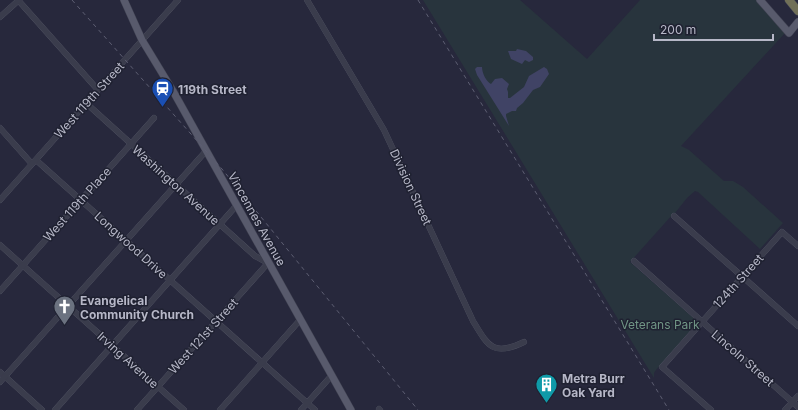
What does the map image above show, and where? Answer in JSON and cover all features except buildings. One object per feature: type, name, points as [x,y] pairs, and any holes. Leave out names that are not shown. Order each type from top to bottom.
[{"type":"highway","points":[[789,0],[798,10]]},
{"type":"main road","name":"Vincennes Avenue","points":[[124,0],[142,40],[173,91],[351,410]]},
{"type":"main road","points":[[760,0],[788,33],[796,24]]},
{"type":"street","points":[[0,17],[18,0],[98,90]]},
{"type":"street","name":"West 119th Street","points":[[0,200],[178,0]]},
{"type":"street","name":"Division Street","points":[[307,0],[384,130],[473,321],[484,339],[492,348],[501,349],[516,346],[524,342]]},
{"type":"street","name":"Washington Avenue","points":[[86,103],[255,256],[268,262]]},
{"type":"street","name":"West 119th Place","points":[[0,291],[154,118]]},
{"type":"street","name":"Longwood Drive","points":[[0,128],[34,162],[81,200],[315,410]]},
{"type":"street","points":[[0,382],[2,374],[68,306],[206,151]]},
{"type":"street","points":[[55,410],[236,206]]},
{"type":"street","points":[[674,216],[798,326]]},
{"type":"street","name":"124th Street","points":[[711,410],[662,367],[782,232],[798,246]]},
{"type":"street","name":"Irving Avenue","points":[[0,245],[184,410]]},
{"type":"street","name":"Lincoln Street","points":[[634,261],[798,407]]},
{"type":"street","name":"West 121st Street","points":[[137,410],[268,262]]},
{"type":"street","points":[[220,410],[300,320]]},
{"type":"street","points":[[2,374],[42,410]]},
{"type":"street","points":[[301,410],[332,375]]},
{"type":"street","points":[[785,410],[798,396]]},
{"type":"green space","name":"Veterans Park","points":[[423,0],[520,0],[587,59],[640,0],[756,0],[785,33],[681,146],[689,150],[724,181],[733,181],[743,187],[783,223],[760,249],[698,192],[695,191],[630,262],[698,322],[656,370],[654,373],[654,378]]},
{"type":"water","points":[[517,49],[526,51],[533,57],[533,60],[529,62],[525,60],[522,64],[511,59],[508,51],[516,51]]},
{"type":"water","points":[[477,67],[482,67],[487,81],[491,84],[495,79],[502,78],[509,84],[507,89],[508,98],[524,87],[529,76],[544,67],[547,69],[549,74],[540,87],[533,90],[516,111],[506,114],[509,126],[477,75],[475,69]]},
{"type":"railway","points":[[72,0],[222,169],[418,410]]},
{"type":"railway","points":[[418,0],[669,410]]},
{"type":"place","name":"119th Street","points":[[162,108]]},
{"type":"place","name":"Evangelical Community Church","points":[[65,326]]},
{"type":"place","name":"Metra Burr Oak Yard","points":[[547,404]]}]
